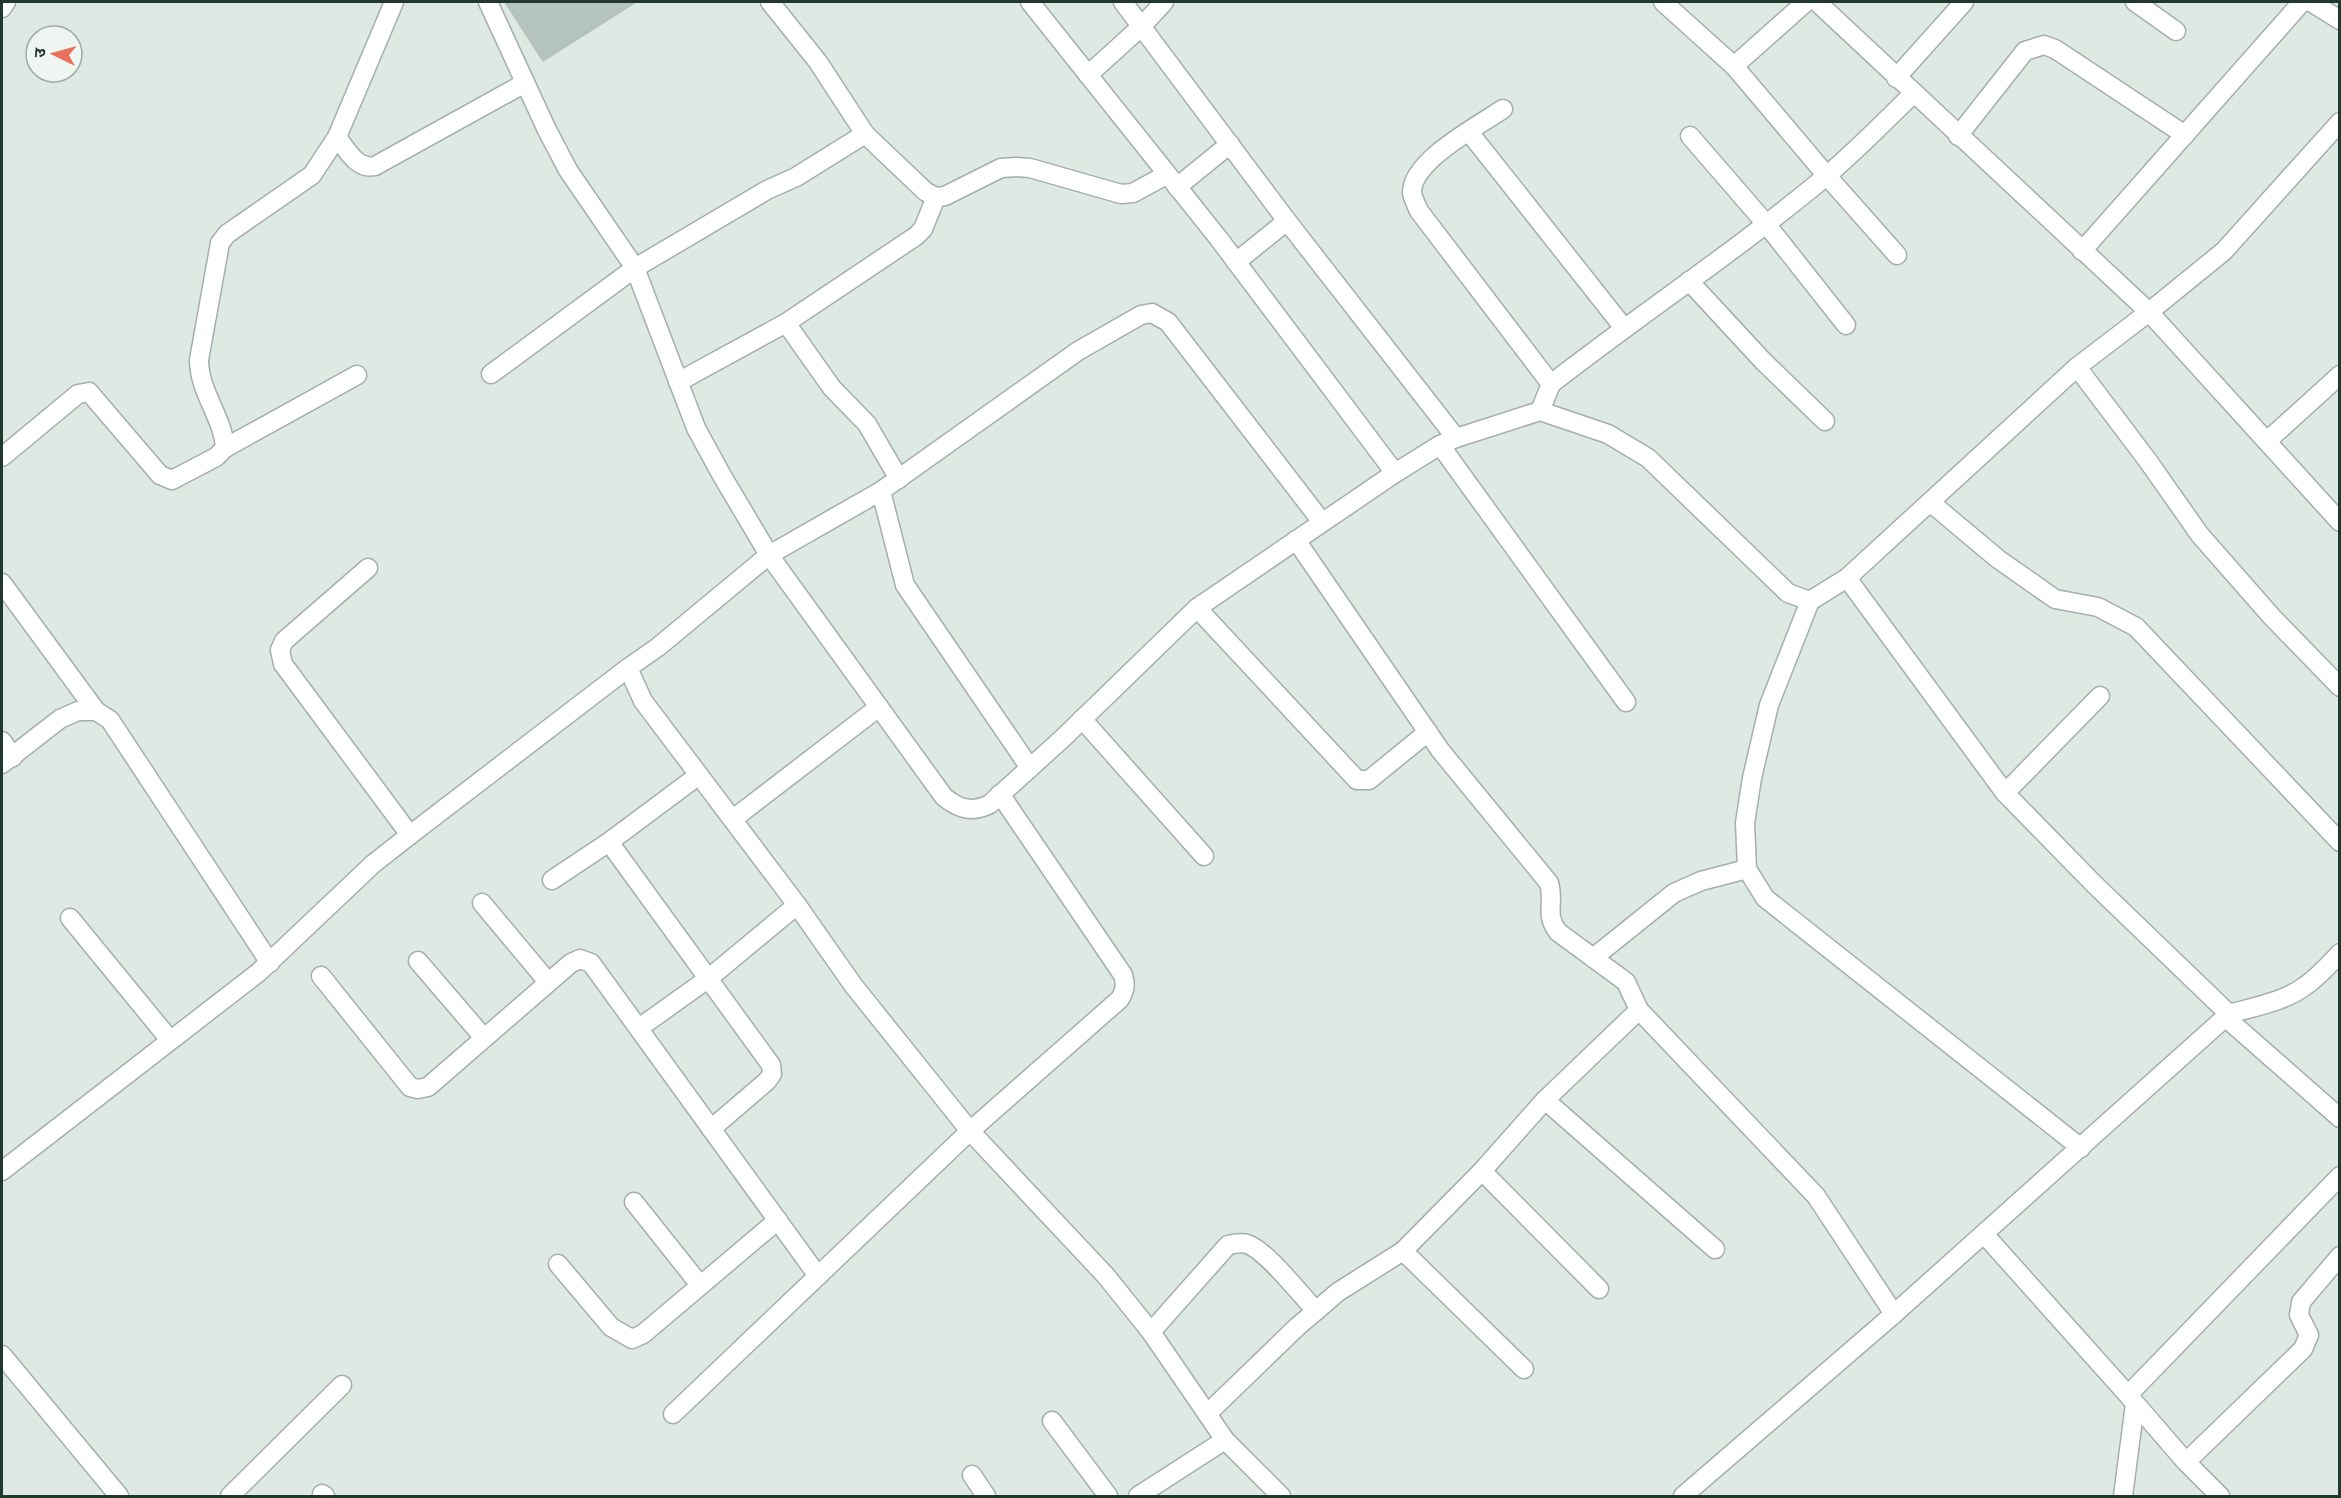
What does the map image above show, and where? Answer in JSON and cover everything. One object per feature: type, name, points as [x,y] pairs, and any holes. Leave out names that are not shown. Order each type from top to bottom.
[{"type":"street","points":[[2,9],[6,2]]},
{"type":"street","points":[[225,448],[224,435],[199,375],[199,360],[220,243],[227,234],[312,176],[337,137],[394,2]]},
{"type":"street","points":[[488,2],[568,170],[635,268],[696,428],[769,555],[944,797],[954,805],[967,809],[978,809],[990,804],[1197,608],[1322,522],[1448,441],[1540,411],[1608,434],[1648,459],[1788,593],[1810,601]]},
{"type":"street","points":[[770,2],[818,62],[865,134],[926,192],[936,197],[945,196],[1001,168],[1030,168],[1121,194],[1133,193],[1172,181],[1230,144]]},
{"type":"street","points":[[1030,2],[1236,262],[1395,473]]},
{"type":"street","points":[[1123,2],[1448,441],[1626,702]]},
{"type":"street","points":[[1088,75],[1142,26],[1164,2]]},
{"type":"street","points":[[1663,2],[1734,66],[1897,255]]},
{"type":"street","points":[[1734,66],[1806,2]]},
{"type":"street","points":[[1816,2],[2149,312],[2340,522]]},
{"type":"street","points":[[1896,78],[1964,2]]},
{"type":"street","points":[[2135,2],[2176,31]]},
{"type":"street","points":[[2082,251],[2302,2]]},
{"type":"street","points":[[2311,2],[2340,20]]},
{"type":"street","points":[[1958,136],[2025,51],[2044,45],[2055,49],[2184,135]]},
{"type":"street","points":[[337,137],[360,165],[367,168],[375,166],[525,83]]},
{"type":"street","points":[[1540,411],[1551,384],[1624,328],[1767,225],[1827,176],[1913,94]]},
{"type":"street","points":[[1503,109],[1431,159],[1415,178],[1412,195],[1419,211],[1551,384]]},
{"type":"street","points":[[2081,1148],[1765,898],[1747,869],[1745,823],[1752,778],[1769,705],[1810,601],[1847,579],[2077,367],[2224,251],[2340,122]]},
{"type":"street","points":[[1469,132],[1624,328]]},
{"type":"street","points":[[491,374],[635,268],[767,190],[796,177],[865,134]]},
{"type":"street","points":[[1690,136],[1767,225],[1846,325]]},
{"type":"street","points":[[678,382],[786,323],[916,236],[922,229],[936,197]]},
{"type":"street","points":[[1236,262],[1287,221]]},
{"type":"street","points":[[1689,281],[1763,361],[1825,420]]},
{"type":"street","points":[[2,1172],[270,963],[373,864],[658,647],[769,555],[882,491],[1078,351],[1142,315],[1152,313],[1168,322],[1322,522]]},
{"type":"street","points":[[786,323],[832,388],[867,424],[899,479]]},
{"type":"street","points":[[2077,367],[2148,461],[2199,535],[2340,687]]},
{"type":"street","points":[[2,457],[78,394],[88,393],[95,397],[160,475],[172,480],[357,375]]},
{"type":"street","points":[[2267,441],[2340,375]]},
{"type":"street","points":[[882,491],[905,585],[1030,768]]},
{"type":"street","points":[[1930,502],[1998,559],[2055,599],[2098,608],[2136,627],[2340,842]]},
{"type":"street","points":[[1296,540],[1440,750],[1549,883],[1551,892],[1549,915],[1558,932],[1626,982],[1639,1010],[1816,1196],[1894,1314]]},
{"type":"street","points":[[368,568],[284,641],[280,650],[283,664],[410,835]]},
{"type":"street","points":[[1847,579],[2006,793],[2227,1016],[2340,1118]]},
{"type":"street","points":[[2,583],[96,711],[110,720],[270,963]]},
{"type":"street","points":[[1197,608],[1357,780],[1369,780],[1428,732]]},
{"type":"street","points":[[628,668],[643,701],[797,905],[853,985],[970,1131],[1106,1276],[1151,1332],[1225,1440],[1281,1497]]},
{"type":"street","points":[[2006,793],[2100,696]]},
{"type":"street","points":[[733,819],[879,707]]},
{"type":"street","points":[[2,741],[7,760],[60,719],[78,711],[96,711]]},
{"type":"street","points":[[1082,719],[1204,856]]},
{"type":"street","points":[[552,880],[609,842],[699,775]]},
{"type":"street","points":[[673,1414],[970,1131],[1120,999],[1126,984],[1123,975],[1000,794]]},
{"type":"street","points":[[609,842],[771,1065],[772,1074],[768,1081],[711,1129]]},
{"type":"street","points":[[1593,958],[1674,893],[1701,881],[1747,869]]},
{"type":"street","points":[[482,903],[548,982]]},
{"type":"street","points":[[639,1029],[709,978],[797,905]]},
{"type":"street","points":[[70,918],[170,1040]]},
{"type":"street","points":[[1683,1497],[1894,1314],[2227,1016],[2303,988],[2340,954]]},
{"type":"street","points":[[321,976],[410,1087],[418,1089],[428,1087],[571,963],[580,959],[591,963],[818,1276]]},
{"type":"street","points":[[418,961],[484,1038]]},
{"type":"street","points":[[1207,1414],[1338,1292],[1403,1251],[1482,1172],[1545,1100],[1639,1010]]},
{"type":"street","points":[[1545,1100],[1715,1249]]},
{"type":"street","points":[[1482,1172],[1599,1289]]},
{"type":"street","points":[[2123,1497],[2132,1400],[2340,1176]]},
{"type":"street","points":[[634,1203],[700,1285]]},
{"type":"street","points":[[558,1264],[611,1327],[632,1339],[643,1334],[778,1220]]},
{"type":"street","points":[[1984,1234],[2186,1462],[2220,1497]]},
{"type":"street","points":[[1151,1332],[1228,1245],[1234,1244],[1246,1244],[1260,1251],[1316,1311]]},
{"type":"street","points":[[1403,1251],[1524,1369]]},
{"type":"street","points":[[2186,1462],[2303,1348],[2309,1335],[2299,1315],[2301,1300],[2340,1256]]},
{"type":"street","points":[[2,1355],[119,1497]]},
{"type":"street","points":[[230,1497],[342,1385]]},
{"type":"street","points":[[1052,1421],[1108,1497]]},
{"type":"street","points":[[1138,1497],[1225,1440]]},
{"type":"street","points":[[972,1475],[986,1497]]},
{"type":"building","points":[[505,2],[636,2],[543,61]]}]
